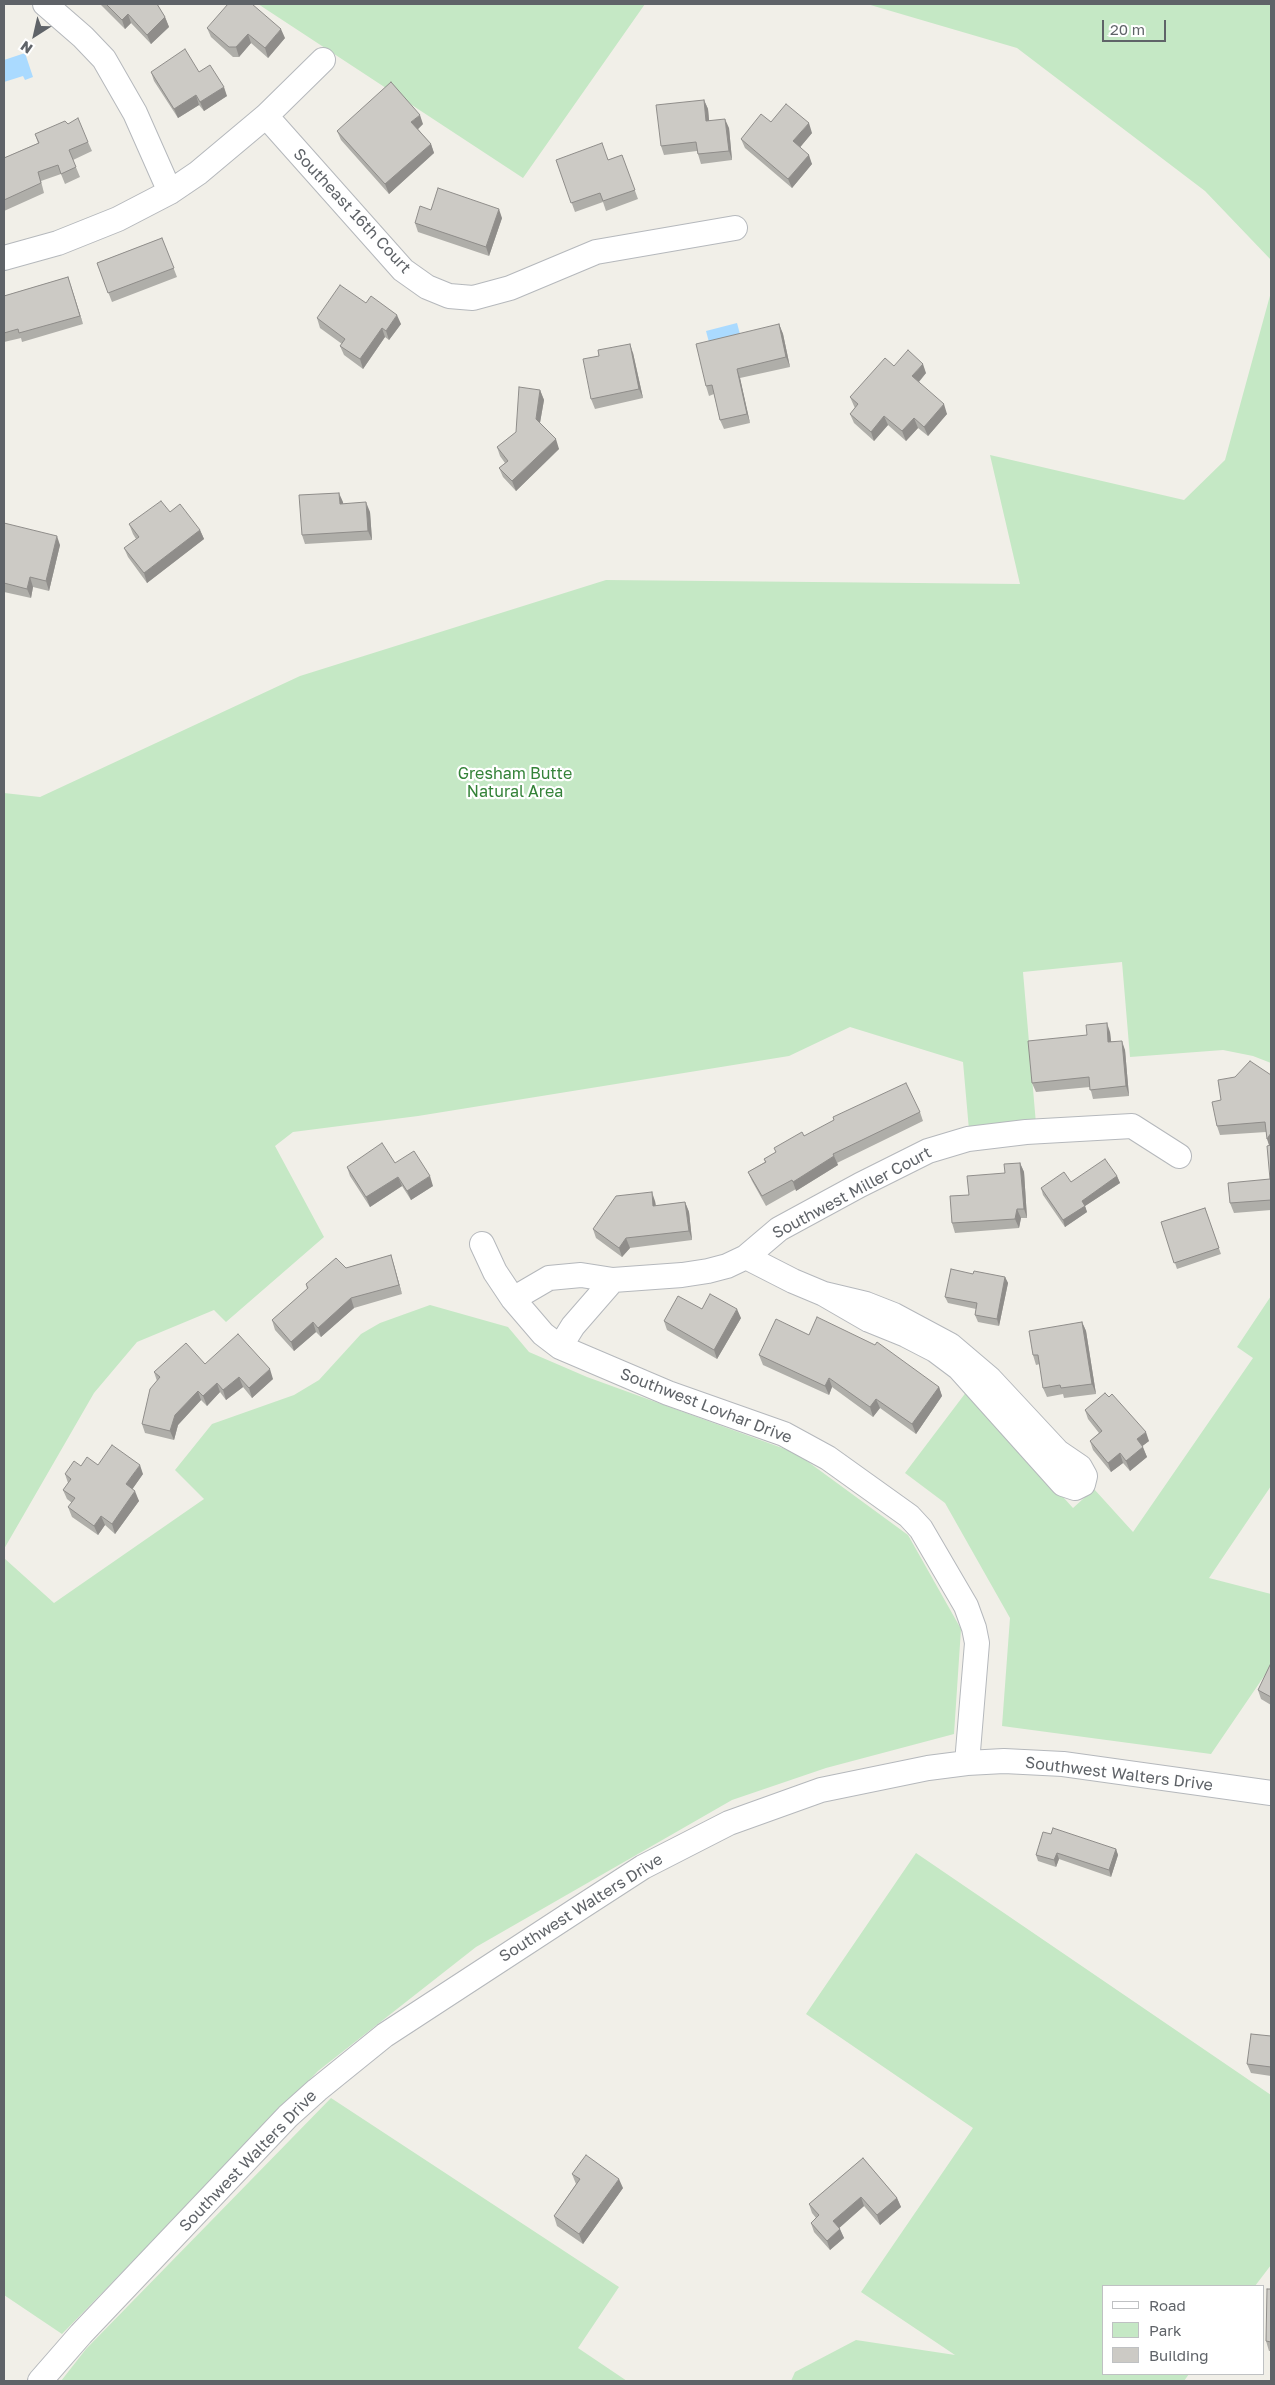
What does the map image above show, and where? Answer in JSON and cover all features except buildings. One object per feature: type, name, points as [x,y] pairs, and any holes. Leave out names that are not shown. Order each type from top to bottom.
[{"type":"street","points":[[45,4],[104,58],[135,113],[170,192]]},
{"type":"street","points":[[4,258],[58,243],[118,219],[170,192],[198,173],[266,116],[323,60]]},
{"type":"street","name":"Southeast 16th Court","points":[[266,116],[403,270],[427,287],[449,296],[473,298],[510,288],[596,252],[735,228]]},
{"type":"street","name":"Southwest Miller Court","points":[[513,1298],[549,1278],[581,1275],[613,1280],[708,1271],[746,1257],[779,1229],[860,1185],[928,1151],[968,1139],[1026,1132],[1132,1126],[1179,1156]]},
{"type":"street","name":"Southwest Lovhar Drive","points":[[482,1244],[495,1272],[513,1298],[543,1334],[560,1347],[668,1393],[784,1434],[828,1458],[909,1516],[921,1529],[966,1606],[974,1628],[977,1643],[967,1763]]},
{"type":"street","points":[[746,1257],[793,1281],[824,1294],[869,1320],[906,1335],[935,1350],[959,1368],[1063,1484],[1075,1488],[1083,1484],[1085,1476],[1080,1467],[1058,1452],[990,1379],[950,1345],[894,1315],[866,1304],[824,1294]]},
{"type":"street","points":[[560,1347],[573,1326],[613,1280]]},
{"type":"street","name":"Southwest Walters Drive","points":[[40,2381],[81,2334],[288,2116],[317,2090],[385,2035],[644,1867],[729,1823],[821,1790],[918,1770],[967,1763],[1004,1761],[1063,1764],[1271,1793]]},
{"type":"green space","points":[[258,4],[645,4],[523,178]]},
{"type":"green space","points":[[867,4],[1271,4],[1271,260],[1205,191],[1017,48]]},
{"type":"green space","name":"Gresham Butte Natural Area","points":[[1271,292],[1271,1063],[1253,1056],[1223,1050],[1130,1057],[1122,962],[1023,972],[1036,1124],[969,1130],[963,1062],[850,1027],[789,1056],[418,1116],[293,1132],[275,1146],[324,1237],[226,1322],[214,1310],[137,1342],[94,1393],[4,1549],[4,793],[40,797],[300,676],[606,580],[1020,584],[990,455],[1184,500],[1225,460]]},
{"type":"green space","points":[[1271,1296],[1271,1486],[1209,1578],[1271,1594],[1271,1666],[1211,1754],[1002,1726],[1010,1618],[945,1503],[905,1473],[967,1391],[1073,1508],[1094,1489],[1133,1532],[1253,1358],[1237,1347]]},
{"type":"green space","points":[[430,1305],[508,1327],[529,1352],[587,1377],[796,1453],[908,1535],[961,1629],[954,1734],[826,1768],[732,1800],[476,1947],[318,2071],[62,2334],[4,2295],[4,1558],[54,1603],[204,1499],[175,1470],[212,1424],[294,1395],[319,1380],[361,1334],[380,1323]]},
{"type":"green space","points":[[916,1853],[1271,2095],[1271,2265],[1256,2285],[1102,2285],[1102,2375],[1188,2375],[1184,2381],[791,2381],[795,2372],[856,2340],[955,2355],[861,2292],[973,2128],[806,2014]]},
{"type":"green space","points":[[331,2098],[619,2287],[578,2348],[627,2381],[61,2381],[86,2349]]},
{"type":"water","points":[[25,53],[33,77],[25,80],[23,76],[4,82],[4,60]]},
{"type":"water","points":[[737,323],[741,338],[710,346],[706,331]]}]
